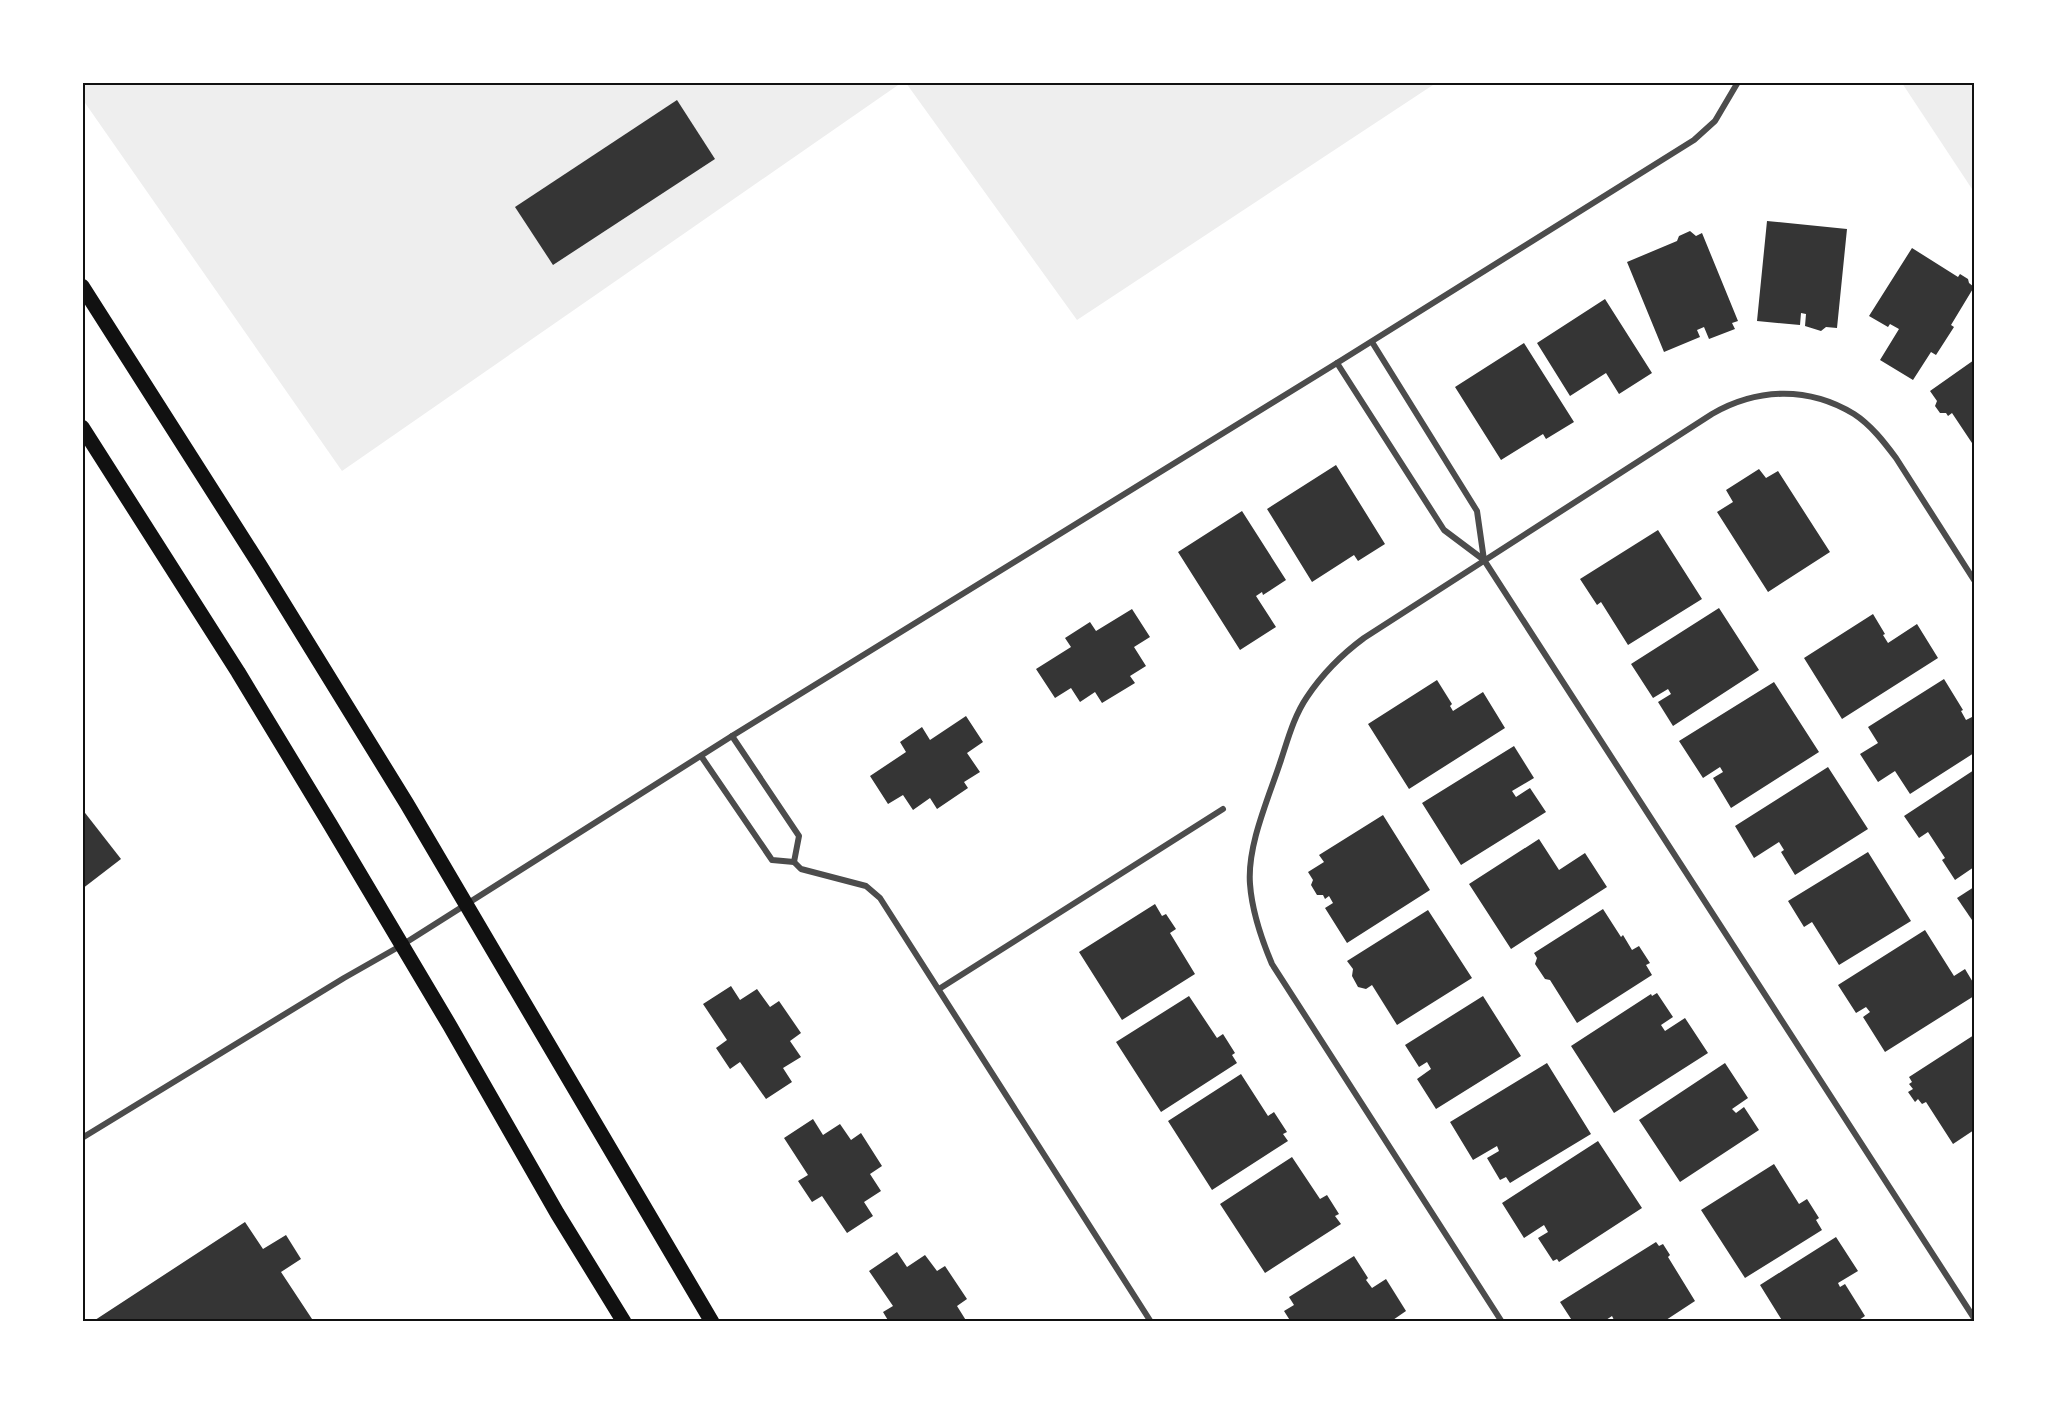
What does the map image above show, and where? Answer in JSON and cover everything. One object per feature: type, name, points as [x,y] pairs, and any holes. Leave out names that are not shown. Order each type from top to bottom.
[{"type":"main road","points":[[82,286],[261,567],[406,804],[712,1322]]},
{"type":"main road","points":[[82,427],[238,672],[402,945],[557,1214],[624,1322]]},
{"type":"street","points":[[82,1138],[402,945],[732,736],[1372,342],[1694,140],[1714,121],[1738,82]]},
{"type":"street","points":[[1372,342],[1477,511],[1484,560]]},
{"type":"street","points":[[1337,363],[1443,530],[1484,560],[1974,1318]]},
{"type":"street","points":[[1502,1322],[1272,963],[1255,916],[1250,883],[1253,851],[1260,822],[1296,716],[1320,677],[1343,654],[1364,638],[1484,560],[1722,408],[1755,396],[1790,393],[1812,396],[1853,414],[1874,432],[1896,458],[1974,580]]},
{"type":"street","points":[[732,736],[799,836],[794,862]]},
{"type":"street","points":[[701,756],[772,860],[794,862],[801,869],[866,886],[880,898],[1150,1322]]},
{"type":"street","points":[[939,989],[1223,809]]},
{"type":"shaded area","points":[[82,83],[901,83],[342,471],[83,100]]},
{"type":"shaded area","points":[[906,83],[1436,83],[1077,320]]},
{"type":"shaded area","points":[[1902,83],[1974,83],[1974,192]]},
{"type":"building","points":[[677,100],[715,159],[553,265],[515,207]]},
{"type":"building","points":[[1767,221],[1847,229],[1837,328],[1826,327],[1821,331],[1805,326],[1806,314],[1801,313],[1800,325],[1757,321]]},
{"type":"building","points":[[1690,231],[1696,236],[1702,233],[1738,321],[1732,323],[1735,329],[1709,339],[1704,327],[1697,330],[1700,337],[1664,352],[1627,262],[1677,241],[1679,236]]},
{"type":"building","points":[[1912,248],[1958,277],[1960,274],[1968,279],[1974,287],[1951,325],[1954,327],[1936,355],[1931,352],[1913,380],[1880,360],[1899,329],[1890,324],[1888,327],[1869,316]]},
{"type":"building","points":[[1605,299],[1652,373],[1619,394],[1606,373],[1570,396],[1537,343]]},
{"type":"building","points":[[1524,343],[1574,422],[1546,439],[1543,434],[1501,460],[1455,387]]},
{"type":"building","points":[[1974,360],[1974,446],[1952,413],[1948,416],[1946,413],[1940,413],[1935,406],[1937,401],[1930,391]]},
{"type":"building","points":[[1336,465],[1385,544],[1358,561],[1354,555],[1312,582],[1267,509]]},
{"type":"building","points":[[1759,469],[1766,478],[1778,471],[1830,552],[1768,592],[1717,512],[1733,502],[1726,490]]},
{"type":"building","points":[[1242,511],[1286,580],[1263,595],[1262,592],[1256,596],[1276,627],[1240,650],[1178,552]]},
{"type":"building","points":[[1658,530],[1702,599],[1628,645],[1601,602],[1597,605],[1580,579]]},
{"type":"building","points":[[1719,608],[1759,670],[1673,726],[1658,702],[1671,694],[1668,689],[1653,698],[1631,664]]},
{"type":"building","points":[[1132,609],[1150,637],[1134,647],[1146,666],[1130,676],[1135,683],[1102,703],[1095,692],[1080,702],[1071,688],[1055,698],[1036,669],[1071,647],[1065,638],[1090,622],[1096,631]]},
{"type":"building","points":[[1873,614],[1888,643],[1917,624],[1938,658],[1842,719],[1804,658]]},
{"type":"building","points":[[1944,679],[1963,710],[1961,711],[1966,720],[1972,717],[1974,721],[1974,753],[1910,794],[1895,771],[1878,782],[1860,754],[1878,743],[1868,727]]},
{"type":"building","points":[[1437,680],[1452,704],[1450,706],[1453,711],[1483,692],[1505,728],[1409,789],[1368,724]]},
{"type":"building","points":[[1774,682],[1819,752],[1731,808],[1713,778],[1723,772],[1720,767],[1703,778],[1679,741]]},
{"type":"building","points":[[966,716],[983,742],[967,753],[980,772],[964,782],[968,788],[937,809],[930,798],[913,810],[903,795],[888,804],[870,776],[906,752],[900,742],[922,727],[930,740]]},
{"type":"building","points":[[1514,746],[1534,778],[1512,791],[1516,797],[1530,788],[1546,812],[1461,865],[1422,803]]},
{"type":"building","points":[[1828,767],[1868,829],[1795,875],[1781,852],[1784,850],[1779,842],[1754,858],[1735,826]]},
{"type":"building","points":[[1974,770],[1974,867],[1955,880],[1942,860],[1945,858],[1928,832],[1919,838],[1904,816]]},
{"type":"building","points":[[82,809],[121,859],[82,889]]},
{"type":"building","points":[[1383,815],[1430,890],[1347,943],[1325,908],[1333,903],[1329,896],[1325,899],[1323,895],[1317,895],[1311,885],[1313,880],[1308,872],[1324,862],[1319,855]]},
{"type":"building","points":[[1539,839],[1559,870],[1585,853],[1607,887],[1511,949],[1469,884]]},
{"type":"building","points":[[1868,852],[1911,921],[1839,965],[1812,922],[1804,927],[1788,901]]},
{"type":"building","points":[[1974,887],[1974,918],[1972,920],[1957,898]]},
{"type":"building","points":[[1155,904],[1162,916],[1166,914],[1176,929],[1170,933],[1195,974],[1122,1020],[1079,952]]},
{"type":"building","points":[[1603,909],[1632,950],[1639,946],[1650,963],[1646,965],[1652,975],[1577,1023],[1550,980],[1545,979],[1535,964],[1537,958],[1534,953]]},
{"type":"building","points":[[1428,910],[1472,978],[1397,1025],[1372,985],[1366,989],[1358,987],[1352,976],[1353,969],[1347,961]]},
{"type":"building","points":[[1925,930],[1954,976],[1965,969],[1974,984],[1974,996],[1885,1052],[1863,1017],[1870,1012],[1866,1007],[1856,1013],[1838,985]]},
{"type":"building","points":[[731,986],[740,1000],[757,989],[770,1007],[779,1001],[801,1033],[790,1041],[801,1057],[783,1068],[792,1082],[766,1099],[740,1062],[730,1069],[716,1048],[727,1040],[703,1004]]},
{"type":"building","points":[[1657,993],[1673,1017],[1661,1025],[1665,1031],[1685,1018],[1708,1053],[1614,1113],[1571,1046],[1651,994],[1652,996]]},
{"type":"building","points":[[1189,996],[1217,1038],[1223,1034],[1235,1053],[1232,1055],[1237,1063],[1161,1112],[1116,1042]]},
{"type":"building","points":[[1483,996],[1521,1056],[1436,1109],[1417,1079],[1431,1069],[1427,1062],[1419,1067],[1405,1045]]},
{"type":"building","points":[[1974,1035],[1974,1130],[1953,1144],[1926,1102],[1922,1104],[1918,1099],[1915,1102],[1908,1092],[1913,1089],[1909,1084],[1912,1082],[1909,1077]]},
{"type":"building","points":[[1547,1063],[1591,1134],[1510,1183],[1506,1177],[1500,1180],[1487,1158],[1499,1151],[1497,1146],[1473,1160],[1450,1122]]},
{"type":"building","points":[[1725,1063],[1748,1098],[1732,1109],[1736,1113],[1744,1107],[1759,1130],[1680,1182],[1639,1120]]},
{"type":"building","points":[[1241,1074],[1268,1116],[1274,1112],[1287,1132],[1283,1134],[1288,1141],[1212,1190],[1168,1121]]},
{"type":"building","points":[[813,1119],[823,1135],[840,1124],[851,1140],[861,1133],[882,1166],[870,1174],[881,1191],[864,1202],[873,1216],[847,1233],[822,1196],[812,1202],[798,1181],[808,1175],[784,1138]]},
{"type":"building","points":[[1598,1141],[1642,1208],[1559,1262],[1557,1259],[1553,1261],[1538,1238],[1548,1232],[1544,1225],[1524,1238],[1502,1203]]},
{"type":"building","points":[[1292,1157],[1320,1199],[1327,1195],[1339,1214],[1335,1216],[1341,1224],[1265,1273],[1220,1204]]},
{"type":"building","points":[[1774,1164],[1799,1204],[1807,1199],[1819,1218],[1816,1220],[1822,1230],[1745,1278],[1701,1210]]},
{"type":"building","points":[[245,1222],[263,1249],[286,1235],[301,1259],[281,1272],[314,1322],[92,1322]]},
{"type":"building","points":[[1836,1237],[1858,1271],[1838,1283],[1840,1287],[1845,1284],[1865,1316],[1856,1322],[1783,1322],[1760,1285]]},
{"type":"building","points":[[1656,1242],[1659,1246],[1663,1244],[1670,1255],[1668,1257],[1695,1301],[1663,1322],[1615,1322],[1612,1316],[1603,1322],[1573,1322],[1560,1302]]},
{"type":"building","points":[[897,1252],[907,1267],[925,1255],[937,1271],[945,1266],[967,1299],[957,1306],[967,1322],[889,1322],[883,1312],[893,1306],[869,1271]]},
{"type":"building","points":[[1354,1256],[1372,1288],[1386,1279],[1406,1311],[1390,1322],[1291,1322],[1284,1311],[1294,1305],[1289,1297]]}]
